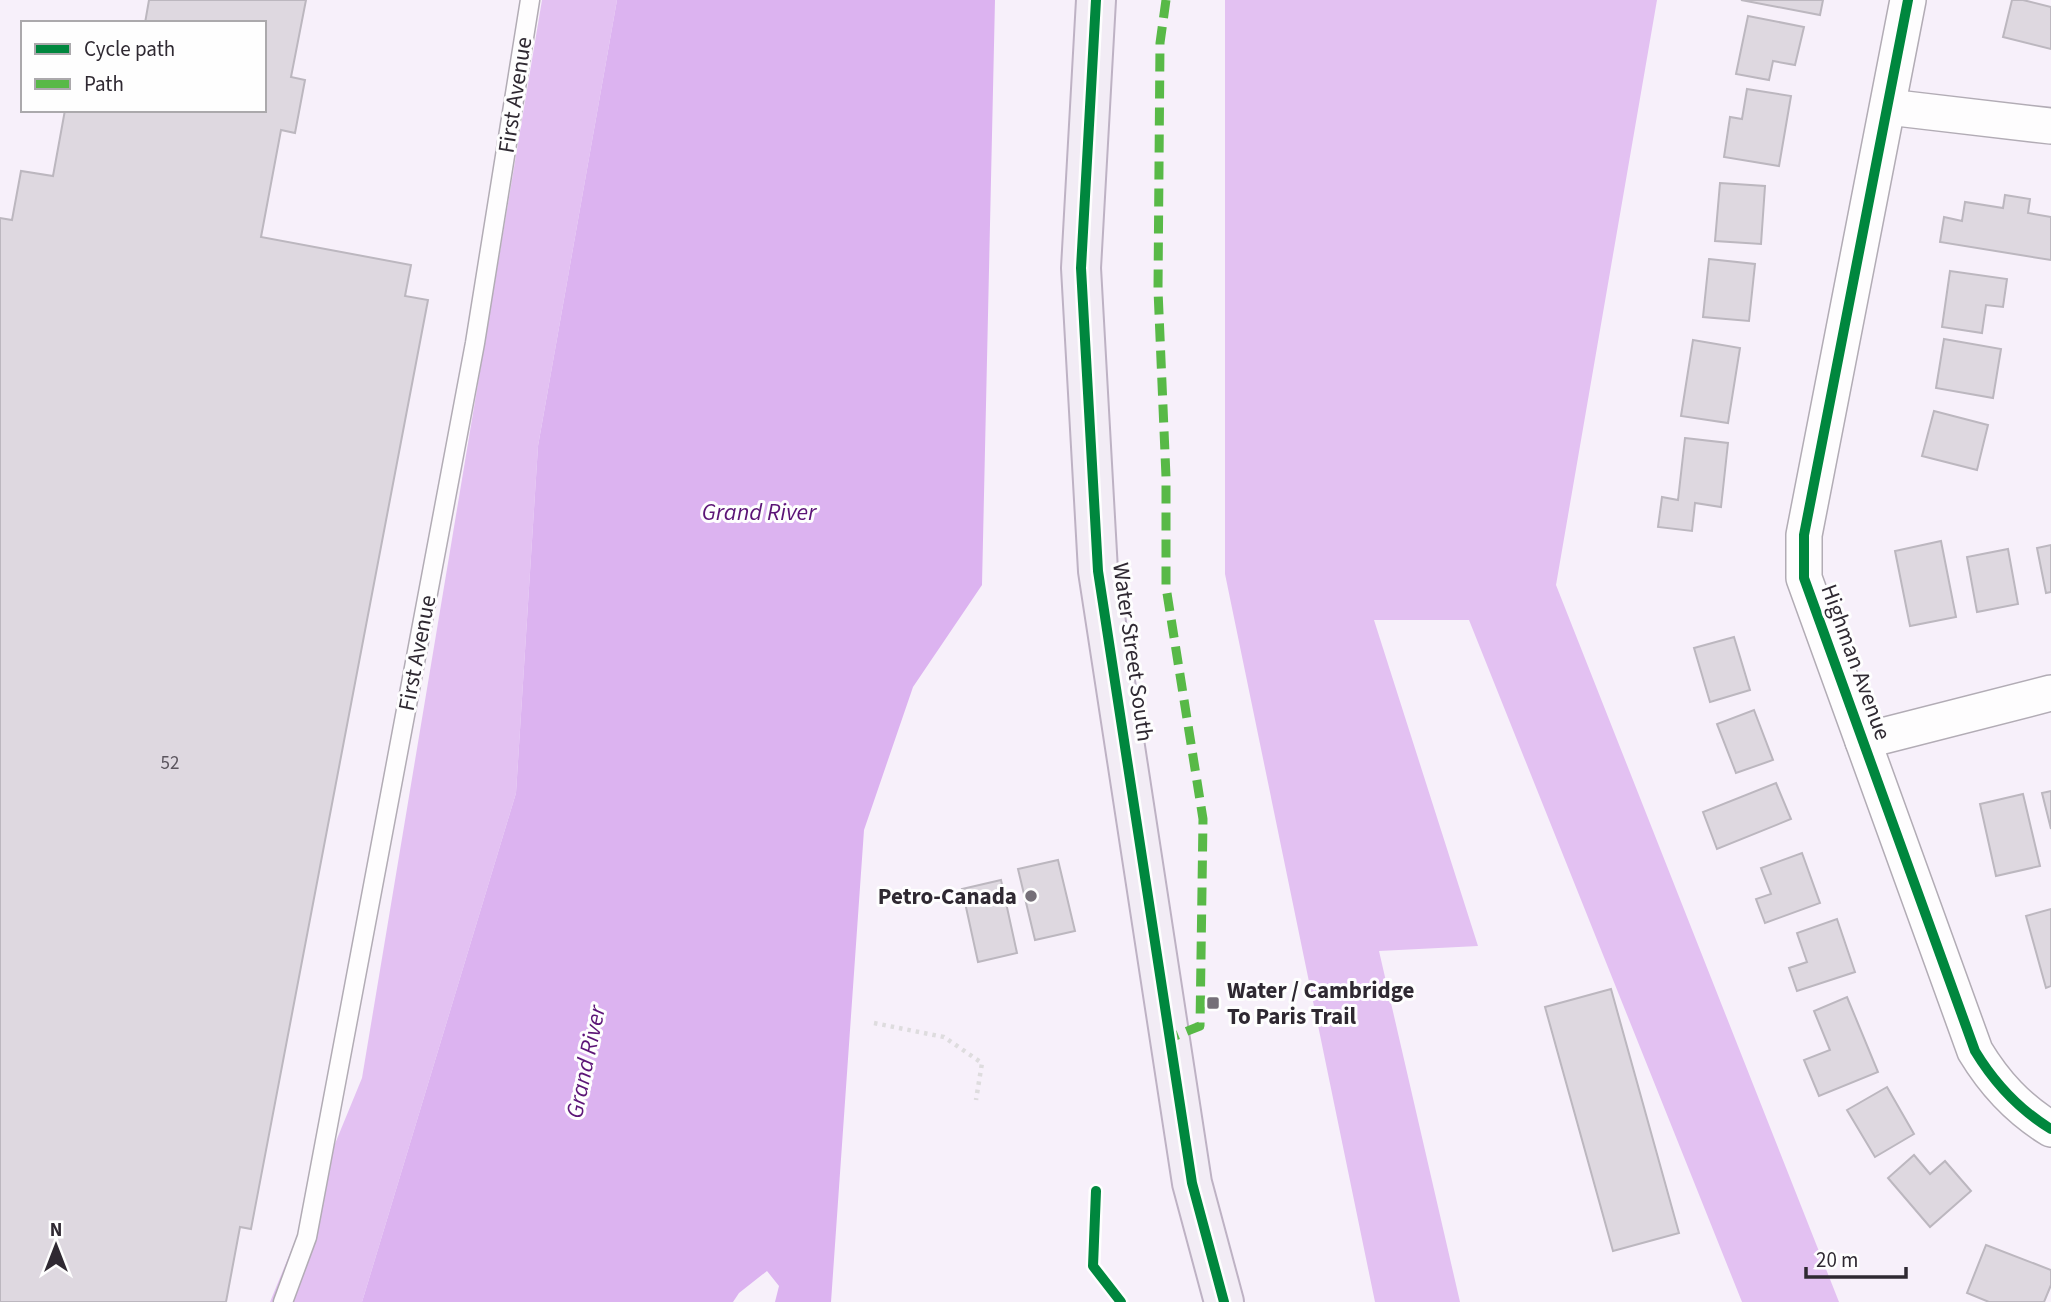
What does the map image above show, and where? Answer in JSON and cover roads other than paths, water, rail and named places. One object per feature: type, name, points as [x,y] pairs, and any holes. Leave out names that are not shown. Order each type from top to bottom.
[{"type":"main road","name":"Water Street South","points":[[1096,0],[1081,268],[1098,570],[1192,1183],[1224,1302]]},
{"type":"street","name":"Highman Avenue","points":[[1908,0],[1804,535],[1804,578],[1975,1051],[2004,1093],[2051,1129]]},
{"type":"street","points":[[1888,107],[2051,126]]},
{"type":"street","points":[[1863,741],[2051,693]]},
{"type":"lane","name":"First Avenue","points":[[283,1302],[307,1237],[313,1210],[475,343],[530,0]]},
{"type":"water","name":"Grand River","points":[[617,0],[995,0],[982,585],[913,687],[864,830],[831,1302],[775,1302],[779,1286],[767,1271],[739,1293],[733,1302],[362,1302],[516,793],[538,446]]},
{"type":"place","name":"Petro-Canada","points":[[1031,896]]},
{"type":"place","name":"Water / Cambridge To Paris Trail","points":[[1213,1003]]}]
